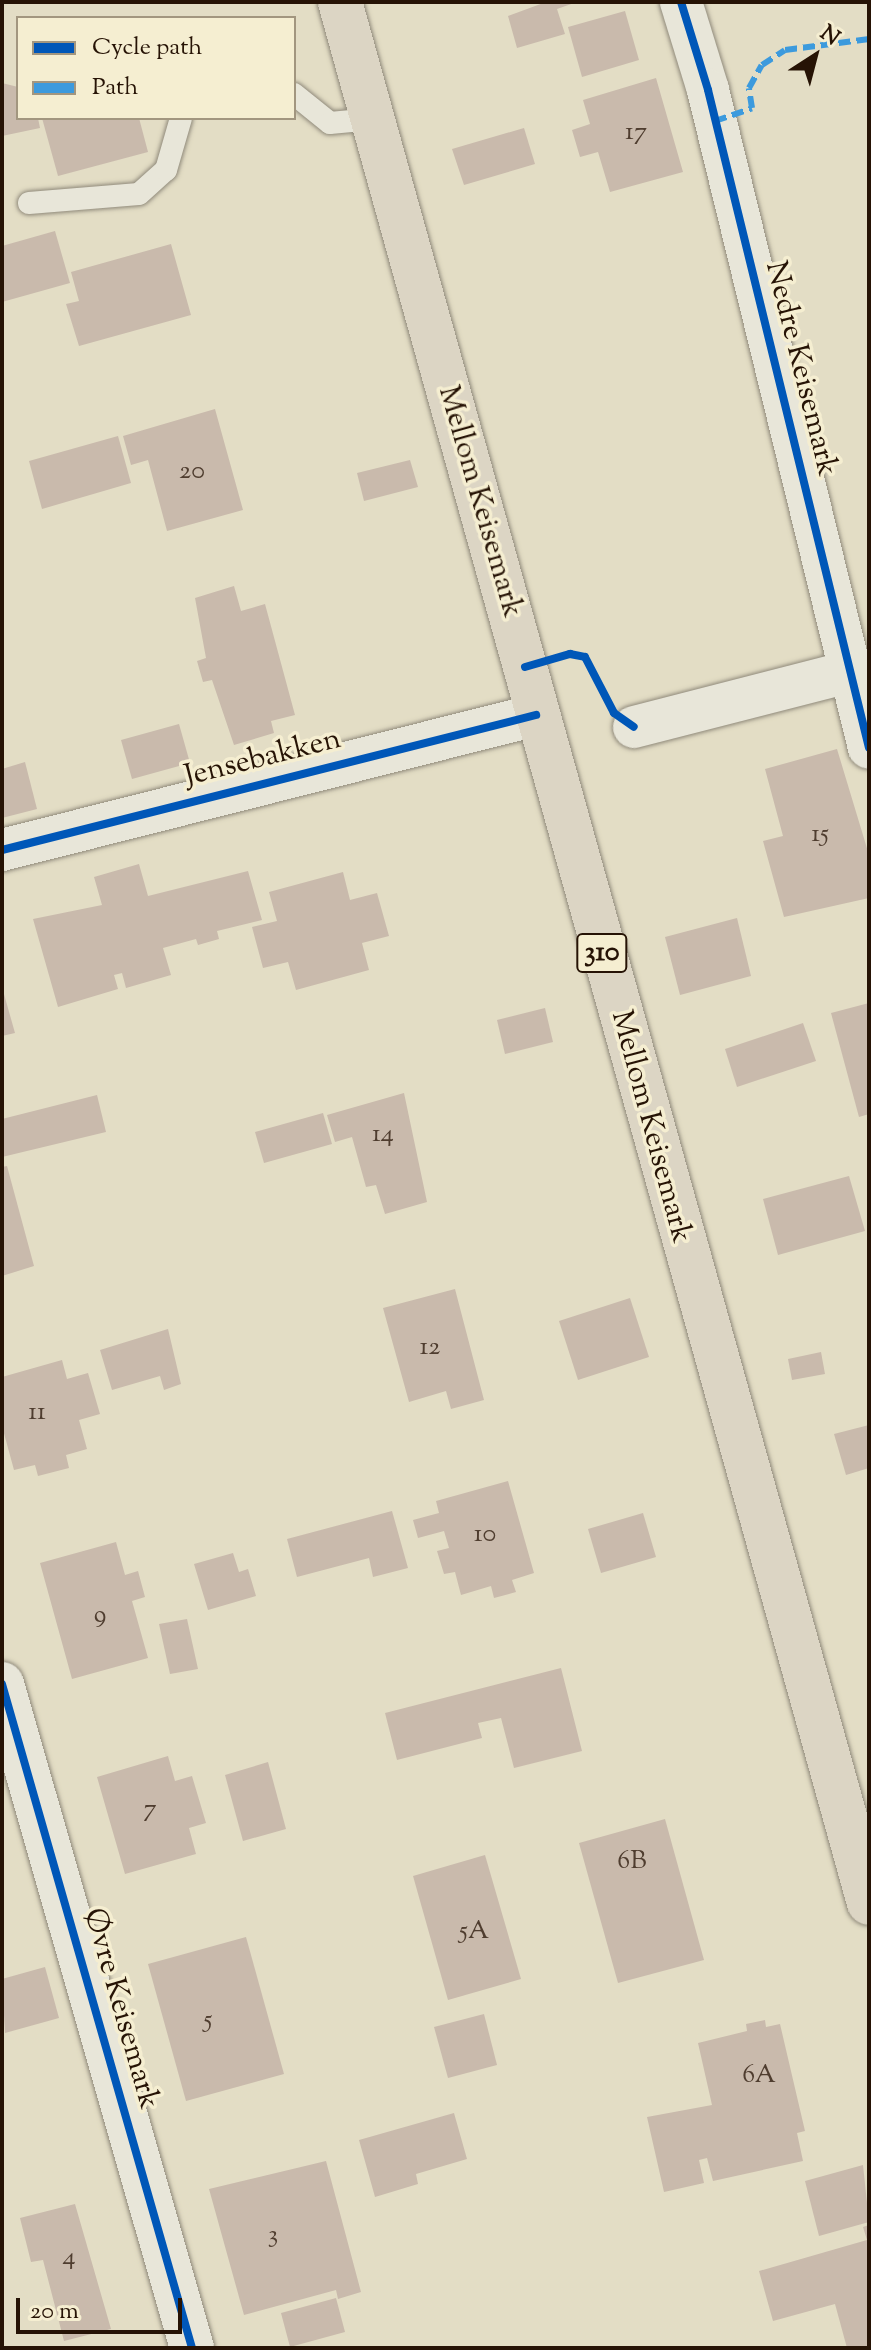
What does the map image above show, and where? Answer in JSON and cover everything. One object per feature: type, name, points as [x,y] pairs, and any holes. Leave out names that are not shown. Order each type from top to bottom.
[{"type":"main road","name":"Mellom Keisemark","points":[[340,2],[869,1903]]},
{"type":"street","name":"Nedre Keisemark","points":[[681,2],[708,90],[869,748]]},
{"type":"street","points":[[634,727],[848,672]]},
{"type":"street","name":"Jensebakken","points":[[2,850],[536,715]]},
{"type":"street","name":"Øvre Keisemark","points":[[2,1684],[192,2348]]},
{"type":"lane","points":[[296,96],[330,123],[373,119]]},
{"type":"lane","points":[[29,203],[139,194],[166,170],[180,120]]},
{"type":"building","points":[[546,2],[577,2],[557,9],[565,34],[517,48],[508,16]]},
{"type":"building","points":[[625,11],[639,60],[582,77],[568,27]]},
{"type":"building","points":[[656,78],[683,172],[610,192],[598,152],[580,157],[572,130],[590,124],[583,100]]},
{"type":"building","points":[[2,83],[16,86],[16,120],[38,120],[40,128],[2,136]]},
{"type":"building","points":[[43,120],[140,120],[148,152],[58,176]]},
{"type":"building","points":[[524,128],[535,164],[464,185],[452,149]]},
{"type":"building","points":[[55,231],[70,283],[2,302],[2,246]]},
{"type":"building","points":[[171,244],[191,315],[79,346],[66,304],[79,301],[71,272]]},
{"type":"building","points":[[215,409],[243,510],[167,531],[148,460],[131,465],[123,436]]},
{"type":"building","points":[[118,436],[131,483],[42,509],[29,461]]},
{"type":"building","points":[[410,460],[418,487],[364,501],[357,473]]},
{"type":"building","points":[[234,586],[241,611],[265,604],[295,715],[271,721],[274,733],[234,745],[212,680],[203,682],[197,661],[206,658],[195,598]]},
{"type":"building","points":[[179,724],[190,763],[132,779],[121,740]]},
{"type":"building","points":[[837,749],[869,855],[869,898],[784,917],[763,841],[783,836],[765,769]]},
{"type":"building","points":[[25,762],[37,809],[2,818],[2,769]]},
{"type":"building","points":[[139,864],[148,896],[248,871],[262,920],[217,931],[219,939],[198,945],[196,939],[163,948],[171,975],[126,988],[122,973],[114,975],[118,989],[58,1007],[33,919],[102,905],[94,877]]},
{"type":"building","points":[[343,872],[350,900],[377,893],[389,936],[362,943],[369,970],[296,990],[288,962],[263,968],[252,927],[277,921],[269,892]]},
{"type":"building","points":[[737,918],[751,976],[680,995],[665,937]]},
{"type":"building","points":[[2,987],[15,1033],[2,1036]]},
{"type":"building","points":[[869,1003],[869,1114],[859,1117],[831,1013]]},
{"type":"building","points":[[545,1008],[553,1042],[505,1054],[497,1020]]},
{"type":"building","points":[[803,1023],[816,1061],[737,1087],[725,1049]]},
{"type":"building","points":[[404,1093],[427,1202],[385,1214],[376,1185],[366,1187],[352,1137],[335,1142],[327,1115]]},
{"type":"building","points":[[97,1095],[106,1132],[2,1157],[2,1119]]},
{"type":"building","points":[[323,1113],[332,1144],[264,1163],[255,1132]]},
{"type":"building","points":[[7,1166],[34,1266],[2,1276],[2,1167]]},
{"type":"building","points":[[849,1176],[865,1231],[778,1255],[763,1199]]},
{"type":"building","points":[[455,1289],[484,1400],[451,1409],[446,1391],[409,1402],[383,1308]]},
{"type":"building","points":[[630,1298],[649,1357],[578,1380],[559,1321]]},
{"type":"building","points":[[168,1329],[181,1384],[164,1390],[160,1376],[112,1390],[100,1350]]},
{"type":"building","points":[[821,1352],[825,1374],[792,1380],[788,1359]]},
{"type":"building","points":[[62,1360],[67,1379],[88,1373],[100,1414],[79,1420],[87,1449],[66,1455],[69,1468],[38,1476],[35,1465],[14,1470],[2,1426],[2,1377]]},
{"type":"building","points":[[869,1425],[869,1468],[846,1475],[834,1434]]},
{"type":"building","points":[[508,1481],[534,1573],[512,1580],[516,1592],[494,1598],[491,1586],[461,1595],[455,1572],[444,1574],[437,1551],[449,1548],[444,1531],[418,1538],[413,1520],[439,1513],[436,1501]]},
{"type":"building","points":[[392,1511],[408,1568],[373,1577],[369,1558],[297,1577],[287,1539]]},
{"type":"building","points":[[643,1513],[656,1557],[601,1573],[588,1529]]},
{"type":"building","points":[[116,1542],[125,1575],[138,1571],[145,1597],[132,1601],[148,1658],[72,1679],[40,1563]]},
{"type":"building","points":[[233,1553],[239,1572],[248,1569],[256,1596],[208,1610],[194,1564]]},
{"type":"building","points":[[187,1619],[198,1669],[170,1674],[159,1624]]},
{"type":"building","points":[[561,1668],[582,1751],[514,1768],[501,1718],[478,1723],[482,1738],[397,1760],[385,1713]]},
{"type":"building","points":[[168,1756],[175,1781],[192,1776],[206,1823],[189,1828],[196,1854],[125,1874],[97,1777]]},
{"type":"building","points":[[268,1762],[286,1829],[243,1841],[225,1775]]},
{"type":"building","points":[[665,1819],[704,1960],[618,1983],[579,1843]]},
{"type":"building","points":[[485,1855],[521,1979],[448,2000],[413,1876]]},
{"type":"building","points":[[246,1937],[284,2074],[186,2101],[148,1964]]},
{"type":"building","points":[[45,1967],[59,2018],[5,2033],[2,1979]]},
{"type":"building","points":[[484,2014],[497,2065],[448,2078],[434,2027]]},
{"type":"building","points":[[765,2020],[766,2027],[780,2024],[805,2131],[797,2133],[803,2161],[713,2181],[707,2158],[699,2160],[704,2183],[664,2192],[647,2117],[712,2105],[698,2043],[747,2031],[746,2024]]},
{"type":"building","points":[[454,2113],[467,2159],[416,2174],[418,2184],[375,2197],[359,2140]]},
{"type":"building","points":[[326,2161],[361,2292],[338,2299],[336,2290],[244,2315],[209,2189]]},
{"type":"building","points":[[863,2165],[869,2222],[819,2236],[805,2181]]},
{"type":"building","points":[[75,2204],[111,2329],[64,2341],[43,2260],[31,2262],[20,2218]]},
{"type":"building","points":[[869,2225],[869,2346],[847,2348],[835,2304],[773,2321],[759,2271],[867,2240],[863,2227]]},
{"type":"building","points":[[336,2298],[345,2332],[290,2347],[281,2313]]},
{"type":"marked path","points":[[715,121],[752,108],[749,88],[762,65],[785,50],[869,39]]},
{"type":"cycle path","points":[[681,2],[708,90],[869,748]]},
{"type":"cycle path","points":[[525,667],[570,654],[585,657],[614,713],[634,727]]},
{"type":"cycle path","points":[[2,850],[536,715]]},
{"type":"cycle path","points":[[2,1684],[192,2348]]}]
